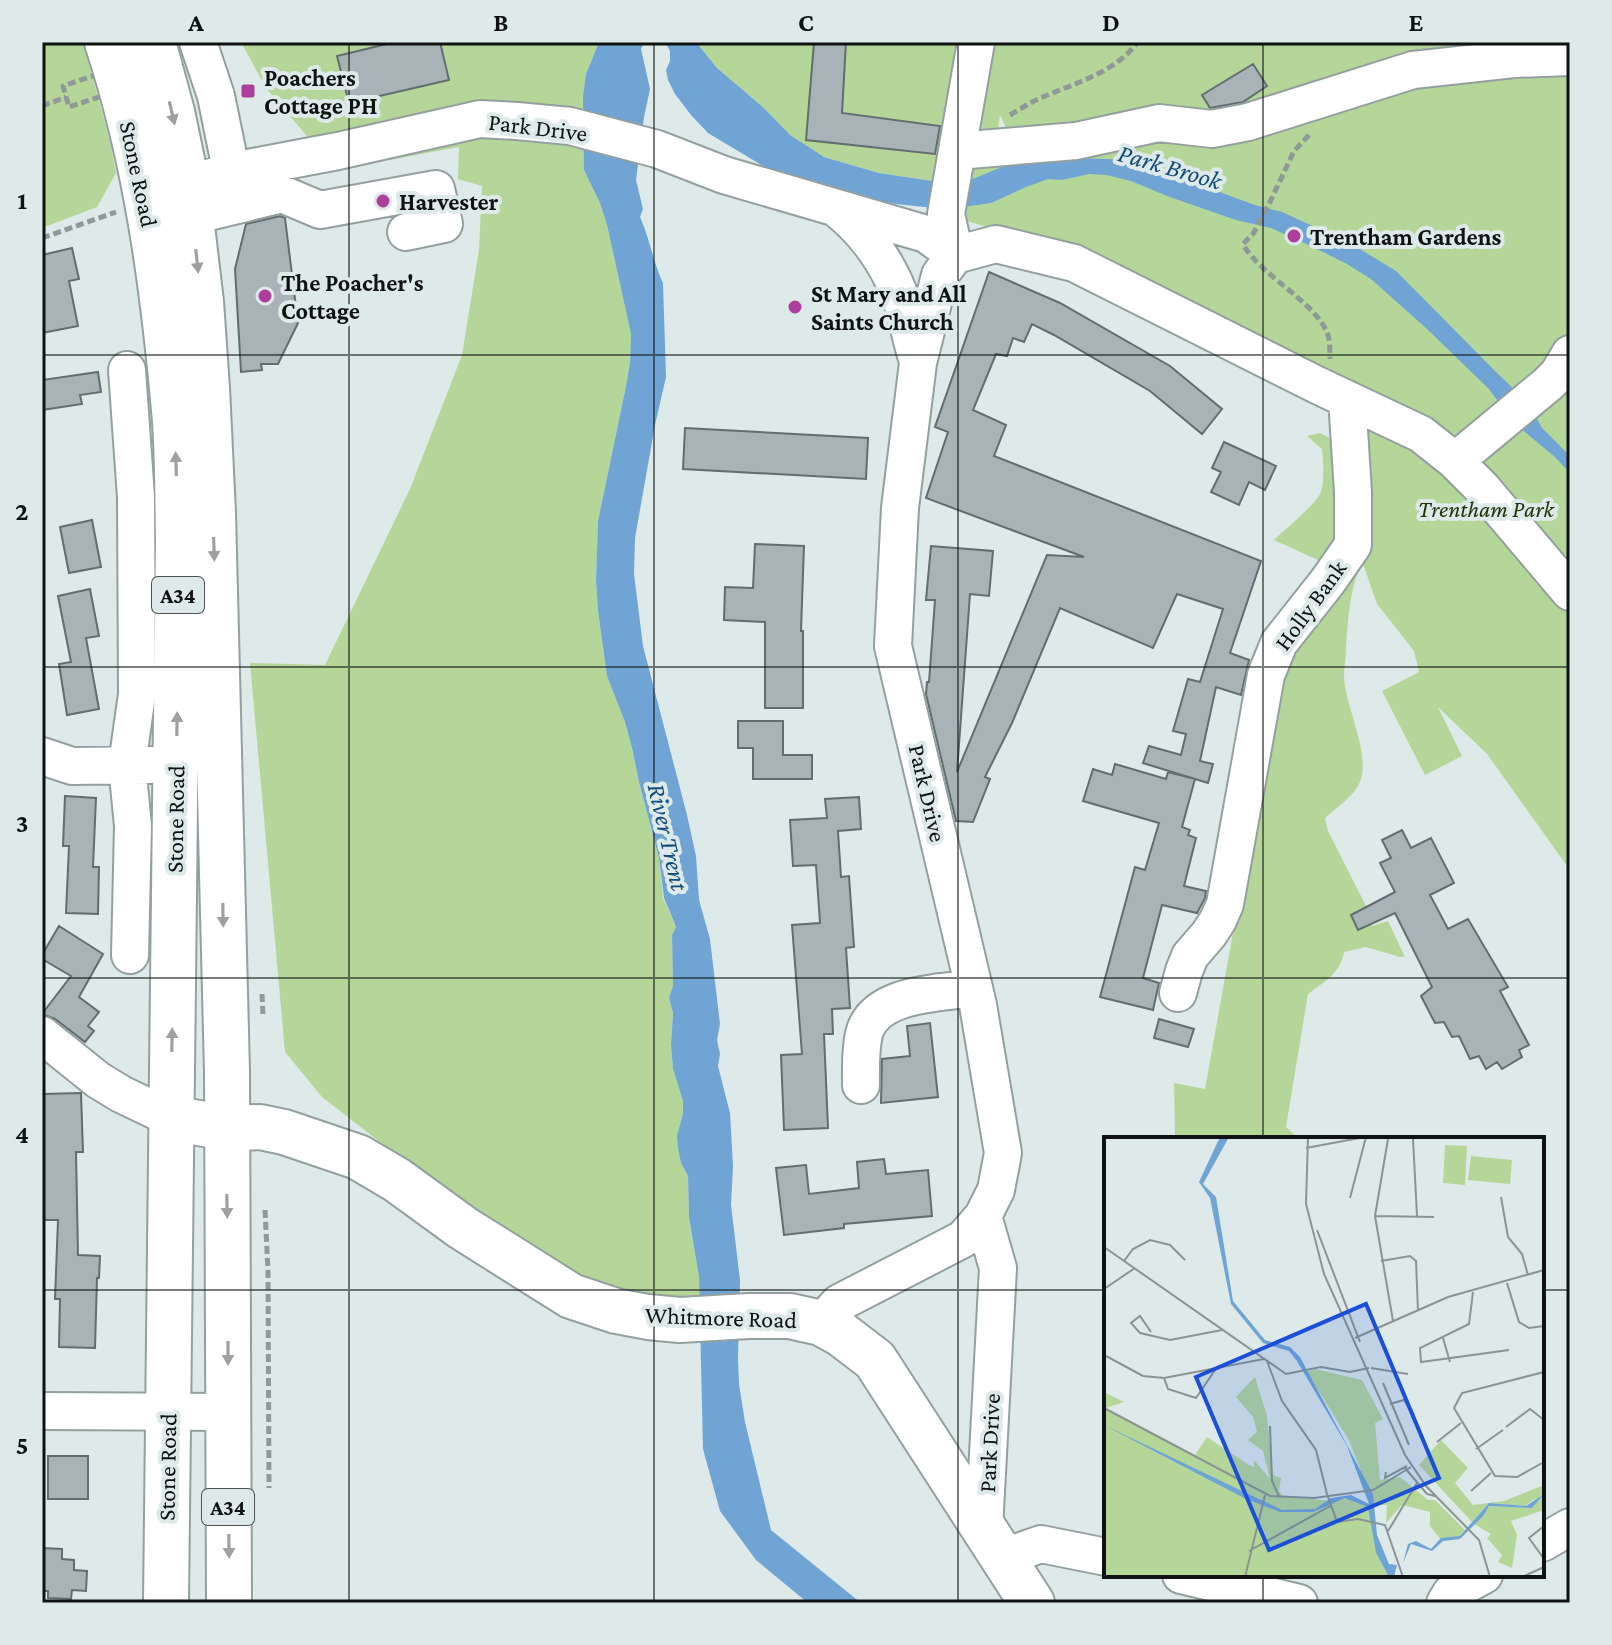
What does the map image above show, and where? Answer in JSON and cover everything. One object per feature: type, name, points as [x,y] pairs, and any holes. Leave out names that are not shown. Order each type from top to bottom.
[{"type":"main road","name":"Stone Road","points":[[107,42],[147,201],[157,259],[174,412],[178,539],[166,1603]]},
{"type":"main road","name":"Stone Road","points":[[153,42],[172,112],[190,200],[203,331],[213,513],[227,1072],[229,1603]]},
{"type":"main road","name":"Whitmore Road","points":[[171,1118],[226,1128],[260,1127],[284,1132],[358,1157],[571,1296],[616,1311],[680,1320],[790,1316],[821,1323],[841,1334],[875,1360],[1032,1603]]},
{"type":"street","points":[[198,42],[216,96],[235,187],[282,194],[320,210],[436,189],[444,224],[406,232]]},
{"type":"street","points":[[976,42],[946,214],[955,255],[996,244],[1074,263],[1421,434],[1482,488],[1570,592]]},
{"type":"street","points":[[956,155],[1076,141],[1159,123],[1212,129],[1248,122],[1413,70],[1514,59],[1570,57]]},
{"type":"street","name":"Park Drive","points":[[190,200],[338,151],[480,119],[517,121],[570,126],[657,149],[724,175],[926,234],[955,255],[940,275],[918,363],[900,508],[893,646],[974,988],[1003,1153],[996,1190],[983,1216],[963,1239],[839,1303],[821,1323]]},
{"type":"street","name":"Park Drive","points":[[836,208],[854,223],[883,259],[901,301],[918,363]]},
{"type":"street","points":[[1455,461],[1558,374],[1570,354]]},
{"type":"street","points":[[127,370],[136,497],[137,694],[127,765],[133,826],[130,955]]},
{"type":"street","name":"Holly Bank","points":[[1178,993],[1190,956],[1209,934],[1225,904],[1266,675],[1279,643],[1353,545],[1353,492],[1337,395]]},
{"type":"street","points":[[42,756],[72,766],[176,766]]},
{"type":"street","points":[[861,1085],[865,1030],[879,1010],[898,1000],[974,988]]},
{"type":"street","points":[[42,1035],[98,1080],[171,1118]]},
{"type":"street","name":"Park Drive","points":[[983,1216],[998,1268],[994,1543]]},
{"type":"street","points":[[42,1411],[228,1412]]},
{"type":"street","points":[[1544,1542],[1570,1527]]},
{"type":"street","points":[[994,1543],[1041,1544],[1104,1557]]},
{"type":"street","points":[[1189,1577],[1299,1603]]},
{"type":"street","points":[[1445,1603],[1451,1593],[1480,1577]]},
{"type":"path","points":[[1002,120],[1032,102],[1106,70],[1128,55],[1138,42]]},
{"type":"path","points":[[95,75],[102,96],[69,107],[66,97],[63,86],[95,75]]},
{"type":"path","points":[[1337,95],[1313,131],[1294,151],[1253,234],[1243,244],[1273,278],[1317,316],[1329,337],[1337,395]]},
{"type":"path","points":[[42,106],[66,97]]},
{"type":"path","points":[[42,238],[147,201]]},
{"type":"green space","points":[[42,42],[83,42],[116,173],[97,207],[42,228]]},
{"type":"green space","points":[[241,42],[599,42],[586,74],[584,170],[607,225],[631,334],[626,386],[598,521],[598,611],[607,676],[625,722],[659,858],[663,898],[676,927],[672,935],[673,986],[669,998],[673,1013],[671,1045],[673,1069],[683,1101],[677,1136],[681,1163],[688,1176],[689,1218],[699,1277],[699,1303],[629,1296],[578,1279],[438,1187],[322,1097],[285,1052],[250,663],[325,665],[410,489],[462,355],[479,250],[482,186],[458,179],[459,147],[351,167],[312,142],[266,88]]},
{"type":"green space","name":"Trentham Park","points":[[696,42],[1570,42],[1570,870],[1487,754],[1438,707],[1462,756],[1425,775],[1382,691],[1419,672],[1414,651],[1377,604],[1362,561],[1350,603],[1344,678],[1363,771],[1354,792],[1325,818],[1328,831],[1366,906],[1361,912],[1372,926],[1388,921],[1405,957],[1366,947],[1344,952],[1335,972],[1308,994],[1286,1127],[1297,1137],[1175,1137],[1174,1083],[1205,1089],[1236,916],[1261,814],[1276,702],[1289,665],[1315,621],[1327,593],[1318,560],[1274,540],[1311,505],[1322,489],[1322,449],[1307,436],[1320,433],[1345,446],[1317,385],[1258,342],[1087,256],[949,216],[961,152],[1013,142],[1000,115],[996,144],[953,148],[946,183],[879,173],[812,151],[790,135],[717,68]]},
{"type":"water","name":"River Trent","points":[[599,42],[644,42],[641,49],[650,89],[636,180],[643,209],[640,217],[663,283],[666,377],[635,538],[634,574],[643,646],[687,815],[696,856],[699,900],[710,939],[720,1024],[718,1066],[730,1113],[733,1166],[731,1205],[740,1280],[739,1384],[745,1422],[771,1530],[861,1603],[808,1603],[756,1560],[720,1511],[703,1449],[699,1277],[689,1217],[688,1176],[678,1148],[683,1101],[673,1069],[671,1045],[673,1013],[669,998],[673,986],[672,935],[676,927],[664,898],[659,858],[625,722],[607,676],[598,611],[598,521],[626,386],[631,334],[607,225],[584,170],[583,97],[586,74]]},
{"type":"water","points":[[665,42],[696,42],[717,68],[790,135],[824,157],[879,173],[946,183],[963,183],[1014,162],[1080,158],[1132,160],[1282,212],[1350,243],[1396,271],[1535,409],[1542,428],[1570,456],[1570,473],[1513,422],[1489,389],[1371,279],[1313,247],[1271,228],[1236,220],[1107,175],[1048,179],[991,203],[934,208],[896,204],[841,192],[768,169],[708,133],[691,115],[668,80],[666,70],[670,51]]},
{"type":"building","points":[[395,42],[440,42],[449,80],[349,103],[337,56]]},
{"type":"building","points":[[814,42],[846,42],[842,113],[940,126],[935,154],[806,140]]},
{"type":"building","points":[[1253,64],[1267,86],[1243,102],[1210,108],[1202,95]]},
{"type":"building","name":"The Poacher's Cottage","points":[[280,216],[285,218],[298,323],[278,364],[261,364],[262,370],[241,372],[235,269],[246,224]]},
{"type":"building","points":[[72,248],[79,279],[69,281],[78,326],[42,333],[42,255]]},
{"type":"building","points":[[989,272],[1060,303],[1170,366],[1222,409],[1202,434],[1150,391],[1032,324],[1024,342],[1013,338],[1007,356],[996,354],[973,410],[1006,425],[994,456],[1261,561],[1230,653],[1249,660],[1241,695],[1216,687],[1200,761],[1213,764],[1208,783],[1143,763],[1149,746],[1181,755],[1186,734],[1173,731],[1188,679],[1200,682],[1223,609],[1177,594],[1153,648],[1060,608],[1012,723],[985,777],[990,779],[973,822],[956,821],[926,694],[935,600],[926,600],[931,546],[993,551],[989,596],[970,594],[957,772],[1047,555],[1084,557],[926,498],[948,432],[935,427]]},
{"type":"building","points":[[98,372],[101,392],[80,395],[82,404],[42,410],[42,380]]},
{"type":"building","points":[[685,428],[868,438],[866,479],[683,469]]},
{"type":"building","points":[[1224,442],[1276,466],[1265,490],[1249,482],[1239,505],[1211,492],[1221,472],[1212,468]]},
{"type":"building","points":[[92,520],[101,567],[69,573],[60,527]]},
{"type":"building","points":[[755,544],[804,546],[801,631],[803,708],[765,708],[765,622],[724,620],[725,587],[753,588]]},
{"type":"building","points":[[90,589],[99,636],[86,638],[99,709],[67,715],[59,664],[71,662],[58,596]]},
{"type":"building","points":[[738,721],[783,721],[783,755],[812,755],[812,779],[753,779],[753,748],[738,748]]},
{"type":"building","points":[[1115,764],[1166,779],[1168,772],[1195,779],[1182,827],[1190,830],[1188,835],[1196,838],[1184,886],[1206,891],[1205,898],[1197,913],[1162,905],[1143,978],[1159,983],[1153,1010],[1100,997],[1135,867],[1145,870],[1159,823],[1083,801],[1093,769],[1112,775]]},
{"type":"building","points":[[65,796],[96,798],[93,867],[99,867],[98,914],[66,913],[69,846],[63,846]]},
{"type":"building","points":[[859,797],[861,829],[838,831],[841,877],[849,876],[854,947],[846,948],[850,1008],[832,1009],[833,1034],[824,1034],[828,1128],[784,1130],[781,1055],[802,1054],[792,925],[820,923],[816,865],[793,866],[790,820],[827,818],[825,799]]},
{"type":"building","points":[[1402,830],[1411,848],[1431,838],[1454,883],[1430,895],[1448,929],[1468,919],[1508,987],[1500,991],[1529,1045],[1519,1050],[1522,1057],[1502,1069],[1497,1062],[1486,1069],[1479,1056],[1470,1059],[1459,1036],[1452,1037],[1444,1022],[1435,1023],[1421,996],[1432,987],[1395,913],[1358,930],[1351,915],[1395,892],[1380,863],[1391,858],[1382,840]]},
{"type":"building","points":[[59,926],[103,954],[79,997],[99,1012],[88,1026],[94,1031],[85,1042],[55,1019],[42,1014],[71,976],[42,959]]},
{"type":"building","points":[[1159,1019],[1194,1029],[1188,1047],[1154,1038]]},
{"type":"building","points":[[930,1023],[938,1097],[881,1103],[882,1059],[910,1056],[907,1026]]},
{"type":"building","points":[[81,1093],[83,1152],[76,1152],[78,1255],[100,1256],[95,1348],[59,1347],[60,1299],[55,1299],[58,1220],[42,1220],[42,1094]]},
{"type":"building","points":[[884,1159],[886,1174],[928,1170],[932,1216],[844,1224],[844,1228],[784,1235],[776,1168],[806,1165],[809,1194],[859,1188],[857,1162]]},
{"type":"building","points":[[48,1456],[88,1456],[88,1499],[48,1499]]},
{"type":"building","points":[[42,1548],[62,1549],[62,1559],[74,1560],[74,1570],[87,1571],[86,1591],[72,1590],[71,1599],[48,1598],[48,1591],[42,1591]]},
{"type":"place","name":"Poachers Cottage PH","points":[[248,91]]},
{"type":"place","name":"Harvester","points":[[383,201]]},
{"type":"place","name":"Trentham Gardens","points":[[1294,236]]},
{"type":"place","name":"The Poacher's Cottage","points":[[265,296]]},
{"type":"place","name":"St Mary and All Saints Church","points":[[795,307]]},
{"type":"water label","name":"Park Brook","points":[[1170,167]]}]
